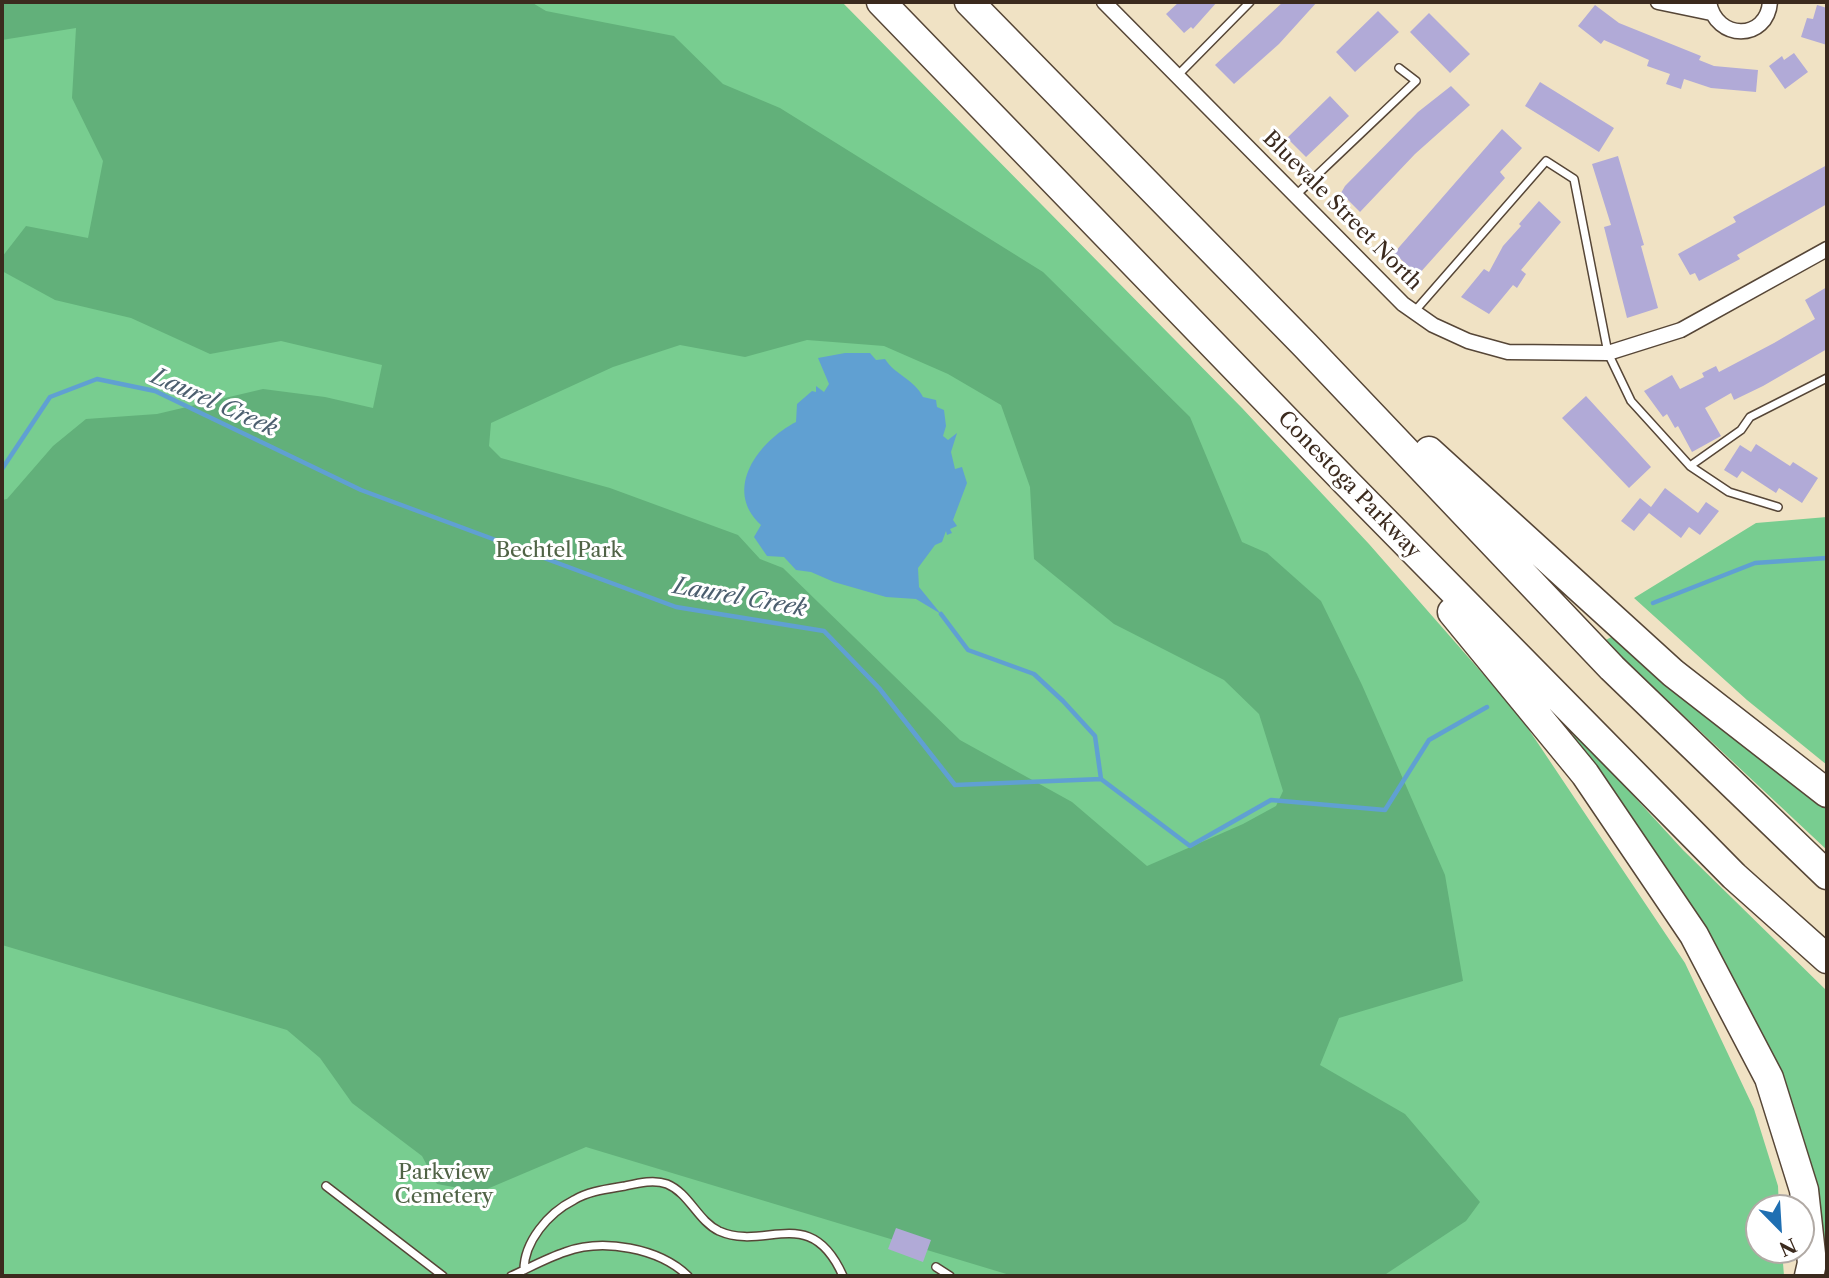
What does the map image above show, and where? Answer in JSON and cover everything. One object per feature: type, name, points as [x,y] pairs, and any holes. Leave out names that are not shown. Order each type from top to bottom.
[{"type":"highway","name":"Conestoga Parkway","points":[[881,2],[1346,482],[1734,876],[1827,958]]},
{"type":"highway","points":[[968,2],[1305,345],[1612,668],[1827,876]]},
{"type":"highway","points":[[1305,345],[1418,441],[1673,673],[1827,793]]},
{"type":"highway","points":[[1346,482],[1585,774],[1694,935],[1769,1078],[1804,1190],[1812,1263],[1809,1276]]},
{"type":"street","name":"Bluevale Street North","points":[[1104,2],[1403,304],[1468,341],[1508,352],[1608,353],[1681,330],[1827,249]]},
{"type":"street","points":[[1658,2],[1710,7],[1723,27],[1733,31],[1748,31],[1758,26],[1767,16],[1770,2]]},
{"type":"lane","points":[[1178,75],[1250,2]]},
{"type":"lane","points":[[1296,195],[1416,81],[1399,68]]},
{"type":"lane","points":[[1414,312],[1546,162],[1574,179],[1608,353],[1631,401],[1690,466],[1729,492],[1778,507]]},
{"type":"lane","points":[[1690,466],[1741,430],[1750,417],[1827,378]]},
{"type":"lane","points":[[524,1270],[524,1252],[548,1219],[573,1200],[647,1181],[667,1184],[673,1188],[719,1231],[752,1236],[788,1231],[812,1238],[832,1258],[843,1276]]},
{"type":"lane","points":[[326,1186],[443,1276]]},
{"type":"lane","points":[[511,1276],[567,1251],[595,1246],[648,1252],[688,1276]]},
{"type":"lane","points":[[936,1266],[950,1276]]},
{"type":"green space","name":"Bechtel Park","points":[[2,2],[842,2],[1242,408],[1369,544],[1519,715],[1685,963],[1754,1109],[1778,1194],[1745,1194],[1745,1264],[1783,1264],[1784,1276],[2,1276]]},
{"type":"green space","name":"Bechtel Park","points":[[2,2],[531,2],[546,11],[674,36],[723,84],[780,108],[1043,272],[1190,417],[1242,542],[1267,553],[1321,601],[1362,685],[1445,875],[1463,981],[1339,1018],[1320,1065],[1405,1114],[1480,1202],[1466,1221],[1383,1276],[1013,1276],[586,1147],[480,1192],[437,1184],[422,1156],[352,1103],[320,1058],[287,1030],[2,945],[2,500],[7,499],[53,446],[86,419],[157,414],[263,389],[325,397],[373,408],[382,365],[281,341],[210,354],[131,318],[55,300],[2,271],[2,257],[26,226],[88,238],[103,161],[72,98],[76,28],[2,40]],"holes":[[[807,340],[884,346],[948,374],[1001,405],[1030,487],[1034,559],[1114,624],[1224,680],[1259,714],[1283,791],[1276,806],[1243,824],[1147,866],[1072,802],[960,740],[783,568],[760,559],[738,535],[610,488],[501,458],[489,446],[491,423],[613,367],[680,345],[745,357]]]},
{"type":"green space","points":[[1827,517],[1827,765],[1747,700],[1634,598],[1756,523]]},
{"type":"green space","points":[[1615,635],[1827,804],[1827,850],[1604,641]]},
{"type":"green space","points":[[1576,733],[1683,850],[1827,991],[1827,1276],[1817,1276],[1815,1194],[1801,1194],[1781,1092],[1568,740]]},
{"type":"water","points":[[845,353],[870,353],[876,360],[885,359],[915,386],[923,397],[936,400],[937,407],[944,410],[946,426],[943,436],[948,440],[957,433],[951,452],[955,469],[962,467],[967,483],[953,520],[957,526],[950,529],[952,533],[947,535],[946,531],[942,542],[935,545],[918,568],[919,587],[941,614],[916,599],[886,597],[834,582],[811,572],[796,570],[784,557],[767,556],[754,537],[761,525],[750,511],[745,496],[745,482],[750,467],[769,441],[796,422],[797,404],[812,391],[816,392],[816,386],[824,392],[829,384],[818,358]]},
{"type":"building","points":[[1179,2],[1217,2],[1193,29],[1191,27],[1184,33],[1166,14]]},
{"type":"building","points":[[1283,2],[1317,2],[1279,44],[1234,84],[1215,65]]},
{"type":"building","points":[[1595,5],[1619,23],[1701,56],[1699,60],[1714,66],[1758,70],[1756,92],[1711,88],[1684,79],[1681,89],[1666,84],[1670,74],[1647,66],[1649,60],[1604,40],[1601,44],[1578,26]]},
{"type":"building","points":[[1817,5],[1827,8],[1827,45],[1801,37],[1807,18],[1813,19]]},
{"type":"building","points":[[1378,11],[1399,32],[1355,72],[1336,52]]},
{"type":"building","points":[[1429,13],[1470,54],[1450,73],[1410,32]]},
{"type":"building","points":[[1794,53],[1808,72],[1785,89],[1769,66],[1782,56],[1784,60]]},
{"type":"building","points":[[1540,82],[1614,128],[1599,152],[1525,106]]},
{"type":"building","points":[[1451,86],[1470,105],[1415,154],[1360,212],[1341,193],[1345,186],[1418,112]]},
{"type":"building","points":[[1330,96],[1349,116],[1306,157],[1287,138]]},
{"type":"building","points":[[1502,129],[1522,148],[1500,172],[1505,178],[1418,275],[1394,253]]},
{"type":"building","points":[[1618,156],[1644,245],[1641,246],[1658,308],[1627,318],[1604,227],[1611,225],[1592,164]]},
{"type":"building","points":[[1827,165],[1827,204],[1737,255],[1740,259],[1699,281],[1695,273],[1690,275],[1678,254],[1736,222],[1733,217]]},
{"type":"building","points":[[1539,201],[1561,222],[1521,270],[1526,274],[1517,288],[1513,285],[1489,314],[1461,297],[1484,269],[1489,272],[1503,246]]},
{"type":"building","points":[[1827,287],[1827,349],[1763,386],[1734,400],[1731,393],[1705,408],[1721,436],[1692,452],[1678,426],[1675,428],[1667,414],[1663,417],[1644,391],[1672,375],[1680,389],[1704,377],[1702,373],[1716,366],[1719,372],[1774,343],[1815,319],[1805,300]]},
{"type":"building","points":[[1586,396],[1651,467],[1629,488],[1562,418]]},
{"type":"building","points":[[1756,444],[1790,466],[1793,462],[1818,478],[1802,503],[1779,488],[1776,493],[1742,471],[1737,478],[1724,470],[1740,445],[1751,452]]},
{"type":"building","points":[[1665,488],[1698,513],[1706,502],[1719,511],[1700,535],[1689,527],[1681,538],[1649,513],[1634,531],[1621,521],[1640,498],[1651,507]]},
{"type":"building","points":[[896,1228],[931,1240],[923,1262],[888,1249]]},
{"type":"waterway","name":"Laurel Creek","points":[[2,469],[50,397],[97,379],[155,391],[361,490],[676,607],[824,631],[879,688],[955,785],[1101,779],[1190,846],[1271,800],[1385,810],[1429,740],[1487,707]]},
{"type":"waterway","name":"Laurel Creek","points":[[1653,603],[1755,563],[1827,558]]},
{"type":"waterway","points":[[941,614],[968,650],[1034,674],[1063,701],[1095,736],[1101,779]]},
{"type":"park label","name":"Parkview Cemetery","points":[[444,1185]]}]
